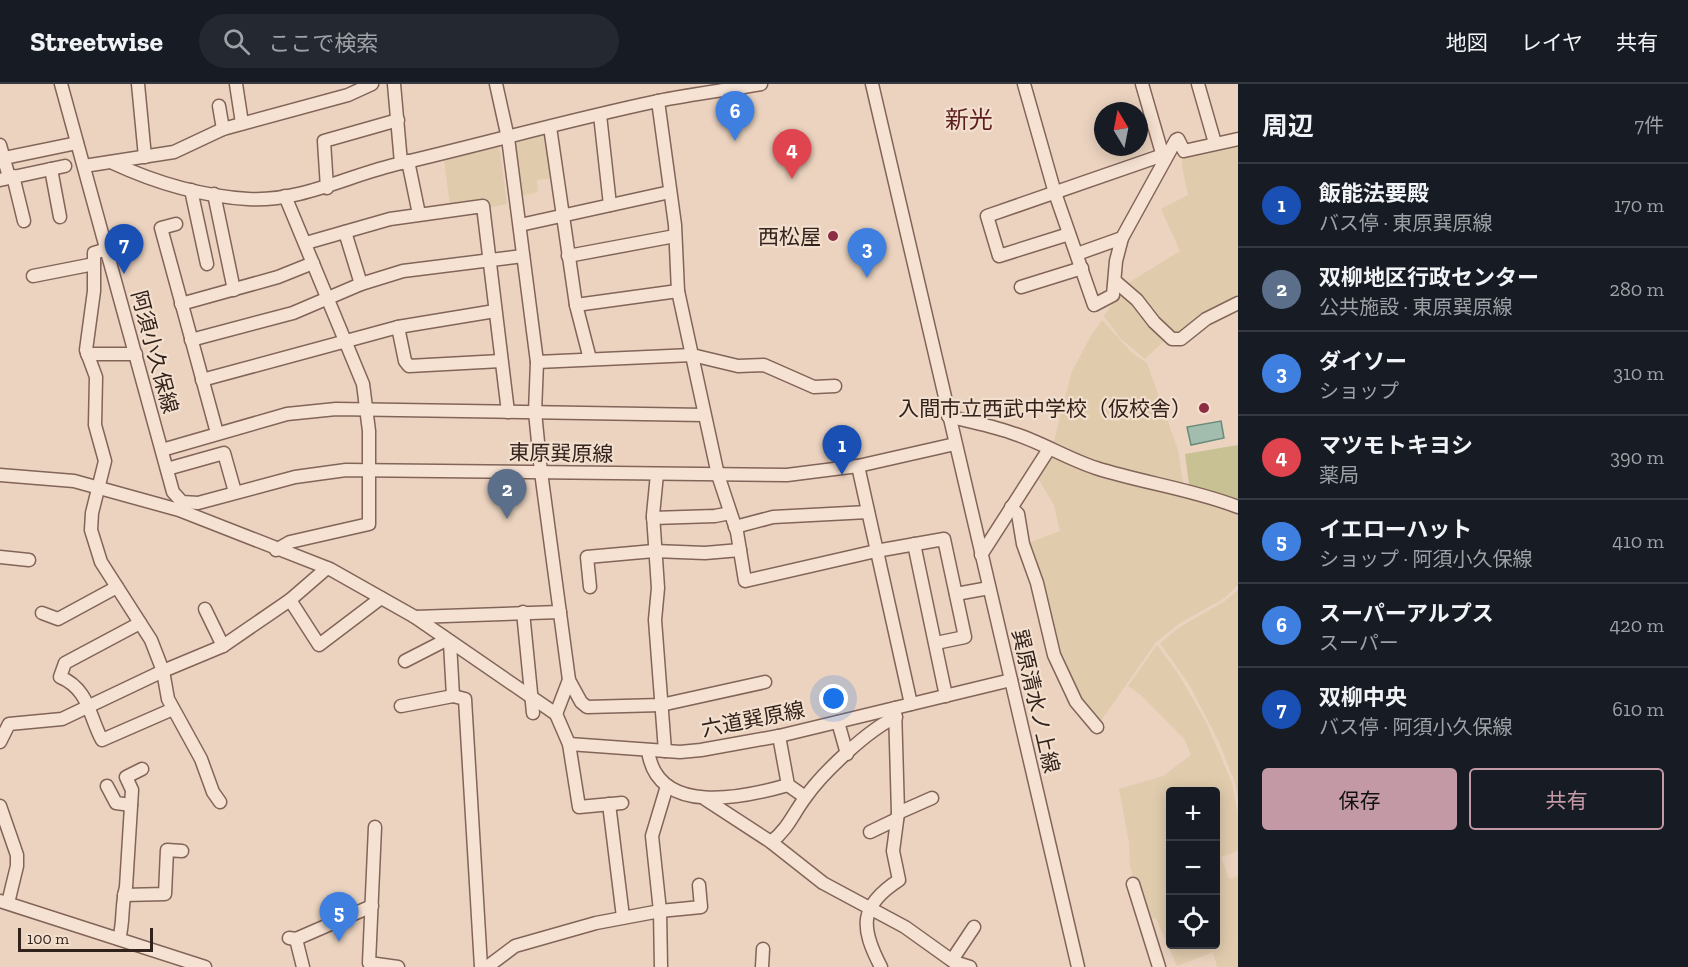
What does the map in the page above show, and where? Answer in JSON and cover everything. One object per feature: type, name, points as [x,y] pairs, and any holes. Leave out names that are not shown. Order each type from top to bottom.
[{"type":"street","name":"阿須小久保線","points":[[61,84],[173,492]]},
{"type":"street","points":[[138,84],[145,157]]},
{"type":"street","points":[[236,84],[242,123]]},
{"type":"street","points":[[84,166],[174,152],[223,129],[348,95],[372,84]]},
{"type":"street","points":[[394,84],[405,162],[419,214]]},
{"type":"street","points":[[496,84],[508,138],[537,362],[535,412],[541,472],[569,680],[581,702],[587,707],[661,705],[765,682]]},
{"type":"street","points":[[113,163],[163,185],[249,199],[285,196],[327,188],[405,162],[658,101],[761,84]]},
{"type":"street","name":"巽原清水ノ上線","points":[[872,84],[1078,967]]},
{"type":"street","points":[[1024,84],[1055,193],[1094,304],[1113,295],[1116,261],[1122,238],[1140,209],[1163,158],[1176,140],[1178,139],[1184,151],[1238,140]]},
{"type":"street","points":[[1142,84],[1163,158]]},
{"type":"street","points":[[1198,84],[1215,143]]},
{"type":"street","points":[[658,101],[675,236],[678,291],[704,415],[718,475],[735,527],[745,581],[876,551],[944,539],[965,637],[936,643]]},
{"type":"street","points":[[219,106],[223,129]]},
{"type":"street","points":[[600,115],[610,205]]},
{"type":"street","points":[[327,188],[324,141],[398,120]]},
{"type":"street","points":[[550,127],[576,305],[590,359]]},
{"type":"street","points":[[2,158],[77,143]]},
{"type":"street","points":[[0,145],[7,178],[24,221]]},
{"type":"street","points":[[1069,234],[999,256],[987,216],[1163,158]]},
{"type":"street","points":[[7,178],[65,166]]},
{"type":"street","points":[[51,169],[60,217]]},
{"type":"street","points":[[191,190],[207,264]]},
{"type":"street","points":[[520,225],[670,192]]},
{"type":"street","points":[[214,194],[234,290]]},
{"type":"street","points":[[276,550],[299,540],[369,524],[368,409],[363,384],[285,196]]},
{"type":"street","points":[[306,243],[419,214],[483,206],[508,412]]},
{"type":"street","points":[[176,224],[161,228],[217,433]]},
{"type":"street","points":[[345,232],[360,284]]},
{"type":"street","points":[[568,256],[675,236]]},
{"type":"street","points":[[1077,254],[1122,238]]},
{"type":"street","points":[[106,249],[94,253],[94,291],[87,354],[96,377],[95,424],[105,461],[91,530],[101,562],[152,640],[163,671],[168,699],[201,759],[213,792],[220,802]]},
{"type":"street","points":[[191,340],[293,313],[360,284],[426,266],[523,256]]},
{"type":"street","points":[[181,304],[234,290],[313,263]]},
{"type":"street","points":[[33,276],[94,264]]},
{"type":"street","points":[[1021,287],[1082,268]]},
{"type":"street","points":[[1115,281],[1137,300],[1154,322],[1172,339],[1181,339],[1206,319],[1238,303]]},
{"type":"street","points":[[576,305],[678,291]]},
{"type":"street","points":[[202,380],[398,327],[495,311]]},
{"type":"street","points":[[398,327],[405,361],[409,366],[501,361]]},
{"type":"street","points":[[87,354],[136,354]]},
{"type":"street","points":[[537,362],[692,355],[738,366],[764,365],[814,387],[835,386]]},
{"type":"street","points":[[162,450],[287,414],[336,409],[704,415]]},
{"type":"street","points":[[948,416],[1014,433],[1098,469],[1151,484],[1189,491],[1238,507]]},
{"type":"street","name":"東原巽原線","points":[[173,492],[182,502],[191,504],[311,474],[369,469],[787,475],[858,466],[955,444]]},
{"type":"street","points":[[981,555],[1049,449]]},
{"type":"street","points":[[167,469],[224,453],[235,492]]},
{"type":"street","points":[[858,466],[911,704]]},
{"type":"street","points":[[657,474],[653,518],[658,588],[655,620],[665,751]]},
{"type":"street","points":[[0,475],[74,481],[146,499],[327,568],[415,617],[448,642],[556,714],[569,744],[579,807],[616,803],[623,917]]},
{"type":"street","points":[[1011,507],[1018,514],[1023,544],[1037,583],[1054,655],[1076,702],[1097,728]]},
{"type":"street","points":[[735,527],[773,517],[868,512]]},
{"type":"street","points":[[653,518],[716,516],[730,513]]},
{"type":"street","points":[[914,544],[946,696]]},
{"type":"street","points":[[590,587],[587,557],[654,551],[705,553],[740,550]]},
{"type":"street","points":[[0,557],[29,560]]},
{"type":"street","points":[[0,742],[9,724],[62,719],[163,671],[223,646],[290,600],[327,568]]},
{"type":"street","points":[[42,613],[58,619],[117,587]]},
{"type":"street","points":[[956,594],[988,588]]},
{"type":"street","points":[[290,600],[319,645],[381,598]]},
{"type":"street","points":[[204,609],[223,646]]},
{"type":"street","points":[[523,612],[533,713]]},
{"type":"street","points":[[415,617],[560,612]]},
{"type":"street","points":[[140,623],[65,663],[60,677],[73,683],[89,707],[102,740],[173,709]]},
{"type":"street","points":[[405,660],[448,642]]},
{"type":"street","points":[[448,642],[453,696]]},
{"type":"street","points":[[556,714],[569,680]]},
{"type":"street","name":"六道巽原線","points":[[569,744],[665,751],[701,750],[838,722],[896,713],[911,704],[1011,680]]},
{"type":"street","points":[[401,706],[453,696],[465,699],[482,967]]},
{"type":"street","points":[[771,842],[784,832],[805,797],[873,729],[896,713]]},
{"type":"street","points":[[881,967],[866,939],[869,908],[878,894],[899,880],[893,851],[897,816],[896,713]]},
{"type":"street","points":[[838,722],[847,754]]},
{"type":"street","points":[[778,736],[788,785],[805,797]]},
{"type":"street","points":[[648,750],[655,770],[667,786],[705,799],[771,842],[823,883],[905,927],[952,960],[970,967]]},
{"type":"street","points":[[118,939],[122,927],[132,790],[126,777],[142,769]]},
{"type":"street","points":[[705,799],[745,796],[788,785]]},
{"type":"street","points":[[107,786],[116,803],[131,805]]},
{"type":"street","points":[[661,967],[660,911],[652,836],[667,786]]},
{"type":"street","points":[[870,832],[932,798]]},
{"type":"street","points":[[0,806],[16,855],[17,866],[4,902],[205,967]]},
{"type":"street","points":[[375,827],[369,963],[398,967]]},
{"type":"street","points":[[124,895],[165,894],[167,850],[182,851]]},
{"type":"street","points":[[1133,884],[1159,967]]},
{"type":"street","points":[[487,967],[515,946],[623,917],[701,907],[699,885]]},
{"type":"street","points":[[303,967],[293,938],[372,906]]},
{"type":"street","points":[[952,960],[974,927]]},
{"type":"street","points":[[762,967],[763,949]]},
{"type":"street","points":[[502,954],[505,967]]},
{"type":"shaded area","points":[[547,134],[553,178],[537,180],[538,192],[522,196],[515,141]]},
{"type":"shaded area","points":[[1238,141],[1238,301],[1178,337],[1125,285],[1180,251],[1161,209],[1188,195],[1182,166],[1182,153]]},
{"type":"shaded area","points":[[499,144],[507,204],[487,208],[450,206],[444,159]]},
{"type":"shaded area","points":[[1116,287],[1166,339],[1145,359],[1120,338],[1104,316],[1114,302]]},
{"type":"shaded area","points":[[1102,320],[1132,353],[1147,363],[1178,450],[1184,488],[1099,467],[1053,445],[1072,371]]},
{"type":"shaded area","points":[[1221,421],[1224,438],[1191,445],[1187,427]]},
{"type":"shaded area","points":[[1238,445],[1238,504],[1192,489],[1189,484],[1185,454]]},
{"type":"shaded area","points":[[1048,454],[1238,509],[1238,585],[1223,599],[1180,623],[1156,642],[1098,725],[1084,709],[1058,661],[1025,544],[1060,531],[1054,505],[1035,473]]},
{"type":"shaded area","points":[[1238,590],[1238,800],[1235,783],[1219,742],[1190,686],[1160,643],[1180,627],[1225,601]]},
{"type":"shaded area","points":[[1157,645],[1177,672],[1206,722],[1232,783],[1238,813],[1238,851],[1221,857],[1229,879],[1238,876],[1238,967],[1217,967],[1213,952],[1177,966],[1170,949],[1220,949],[1220,787],[1166,787],[1166,941],[1156,918],[1145,922],[1130,866],[1129,842],[1119,789],[1163,776],[1191,755],[1185,740],[1142,696],[1128,686]]},
{"type":"place","name":"スーパーアルプス","points":[[735,141]]},
{"type":"place","name":"マツモトキヨシ","points":[[792,179]]},
{"type":"place","name":"西松屋","points":[[833,236]]},
{"type":"place","name":"双柳中央","points":[[124,274]]},
{"type":"place","name":"ダイソー","points":[[867,278]]},
{"type":"place","name":"入間市立西武中学校（仮校舎）","points":[[1204,408]]},
{"type":"place","name":"飯能法要殿","points":[[842,475]]},
{"type":"place","name":"双柳地区行政センター","points":[[507,519]]},
{"type":"place","name":"イエローハット","points":[[339,942]]},
{"type":"district","name":"新光","points":[[969,119]]}]
